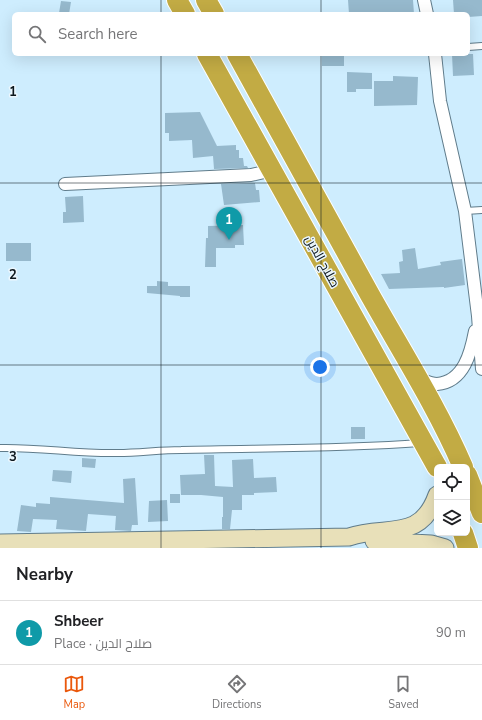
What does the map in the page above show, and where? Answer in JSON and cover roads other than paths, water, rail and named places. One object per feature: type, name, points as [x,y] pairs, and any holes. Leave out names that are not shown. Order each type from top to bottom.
[{"type":"highway","points":[[177,0],[184,12]]},
{"type":"highway","points":[[206,0],[213,12]]},
{"type":"highway","name":"صلاح الدين","points":[[208,56],[273,170],[435,464]]},
{"type":"highway","name":"صلاح الدين","points":[[238,56],[370,295],[419,379],[452,441],[462,464]]},
{"type":"highway","points":[[470,482],[482,512]]},
{"type":"highway","points":[[464,536],[468,548]]},
{"type":"main road","points":[[0,543],[349,537],[359,534],[389,532],[420,522],[433,506],[435,500]]},
{"type":"main road","points":[[349,537],[361,541],[431,544],[445,548]]},
{"type":"street","points":[[424,0],[427,12]]},
{"type":"street","points":[[435,56],[440,101],[465,211],[478,316],[482,369]]},
{"type":"street","points":[[65,184],[251,175],[273,170]]},
{"type":"street","points":[[419,379],[438,384],[453,378],[460,372],[470,354],[478,316]]},
{"type":"lane","points":[[470,47],[482,46]]},
{"type":"lane","points":[[465,211],[482,210]]},
{"type":"lane","points":[[0,448],[31,448],[72,452],[118,453],[181,450],[372,447],[424,443]]},
{"type":"place","name":"Shbeer","points":[[229,240]]}]
